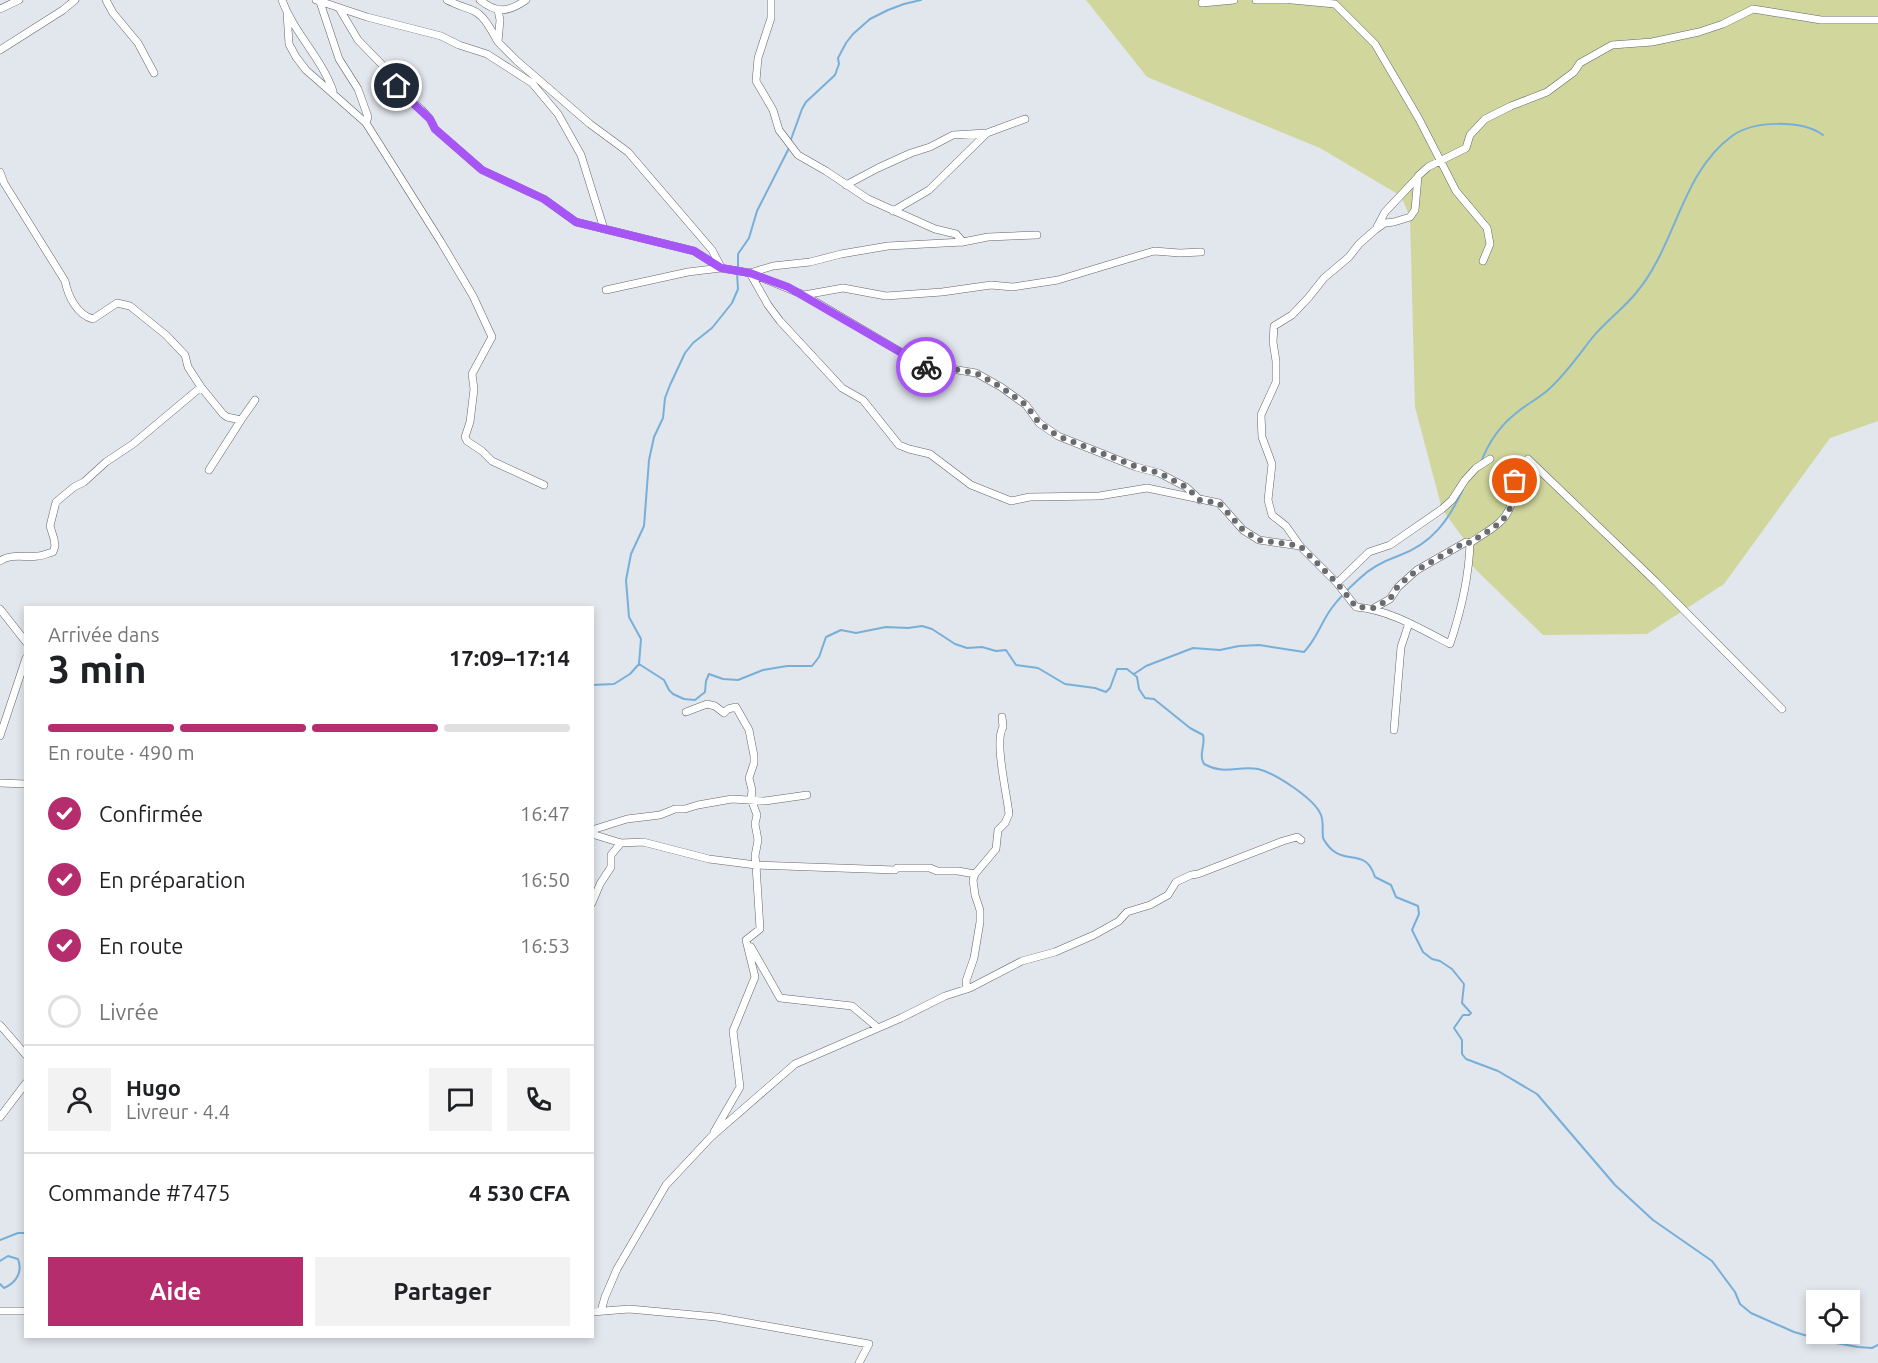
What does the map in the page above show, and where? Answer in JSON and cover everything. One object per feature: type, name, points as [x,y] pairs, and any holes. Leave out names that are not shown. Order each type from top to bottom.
[{"type":"street","points":[[0,9],[19,0]]},
{"type":"street","points":[[0,50],[75,0]]},
{"type":"street","points":[[106,0],[113,13],[142,48],[142,53],[154,73]]},
{"type":"street","points":[[282,0],[287,12],[321,63],[334,93]]},
{"type":"street","points":[[447,0],[480,15],[498,42],[517,61],[590,124],[628,152],[690,228],[712,250],[721,268]]},
{"type":"street","points":[[480,0],[498,10],[513,9],[526,0]]},
{"type":"street","points":[[771,0],[771,18],[758,58],[756,81],[773,110],[779,130],[798,155],[893,211],[935,229],[956,234],[963,242]]},
{"type":"street","points":[[1202,3],[1234,0]]},
{"type":"street","points":[[1256,0],[1287,0]]},
{"type":"street","points":[[1292,0],[1335,4],[1375,44],[1456,191],[1487,228],[1490,244],[1483,261]]},
{"type":"street","points":[[318,1],[441,36],[459,45],[487,54],[532,83],[558,114],[581,155],[604,229]]},
{"type":"street","points":[[318,1],[339,60],[358,89],[368,117],[366,123]]},
{"type":"street","points":[[339,8],[358,40],[394,77],[402,93],[421,109],[435,129],[482,170],[544,199],[576,222],[694,251],[721,268]]},
{"type":"street","points":[[1376,230],[1385,212],[1418,176],[1440,160],[1466,148],[1470,135],[1485,119],[1547,92],[1574,72],[1580,63],[1612,45],[1652,42],[1699,32],[1723,24],[1753,9],[1821,20],[1878,20]]},
{"type":"street","points":[[498,10],[500,20],[498,42]]},
{"type":"street","points":[[287,12],[289,44],[296,57],[306,70],[366,123],[473,296],[492,338],[472,374],[474,383],[470,422],[465,437],[467,441],[492,461],[544,484]]},
{"type":"street","points":[[846,185],[878,168],[953,135],[987,133],[1025,119]]},
{"type":"street","points":[[893,211],[929,190],[987,133]]},
{"type":"street","points":[[0,172],[4,183],[65,281],[67,293],[82,313],[93,319],[117,303],[130,306],[166,335],[185,355],[188,368],[223,414],[241,420]]},
{"type":"street","points":[[1418,176],[1414,210],[1410,217],[1385,223],[1376,230],[1324,278],[1293,315],[1274,326],[1276,382],[1261,415],[1262,437],[1272,464],[1268,500],[1272,515],[1286,526],[1300,546],[1337,583],[1356,607],[1374,608],[1450,644],[1470,564],[1470,543]]},
{"type":"street","points":[[750,273],[773,266],[810,262],[888,246],[1037,235]]},
{"type":"street","points":[[804,295],[843,288],[886,296],[942,292],[991,285],[1013,286],[1058,280],[1154,251],[1180,254],[1201,252]]},
{"type":"street","points":[[606,290],[688,272],[721,268],[750,273],[804,295],[933,371],[952,369],[976,373],[1026,405],[1039,423],[1058,436],[1137,467],[1159,473],[1186,487],[1200,500]]},
{"type":"street","points":[[750,273],[780,321],[842,388],[863,400],[899,445],[930,454],[971,485],[1011,501],[1030,497],[1099,496],[1147,488],[1219,503],[1243,530],[1259,540],[1300,546]]},
{"type":"street","points":[[0,561],[22,555],[36,557],[53,552],[55,546],[50,526],[56,502],[84,482],[110,458],[133,444],[201,387]]},
{"type":"street","points":[[209,470],[255,400]]},
{"type":"street","points":[[1337,583],[1369,552],[1390,545],[1442,509],[1452,500],[1476,468],[1490,459]]},
{"type":"street","points":[[1528,459],[1656,582],[1782,709]]},
{"type":"street","points":[[1374,608],[1390,599],[1398,586],[1417,570],[1466,542],[1470,543],[1503,521],[1511,505],[1512,487],[1515,481]]},
{"type":"street","points":[[0,609],[24,639]]},
{"type":"street","points":[[1394,730],[1401,647],[1409,623]]},
{"type":"street","points":[[0,736],[24,664]]},
{"type":"street","points":[[686,712],[707,704],[724,712],[736,707],[749,730],[754,756],[754,763],[749,774],[751,799],[757,815],[755,824],[758,835],[755,856],[759,929],[746,940]]},
{"type":"street","points":[[967,989],[966,981],[974,958],[980,922],[980,910],[973,880],[975,874],[994,854],[998,830],[1008,818],[1007,792],[999,739],[999,732],[1003,727],[1002,717]]},
{"type":"street","points":[[0,783],[24,784]]},
{"type":"street","points":[[594,831],[627,819],[660,815],[675,809],[732,800],[765,801],[807,795]]},
{"type":"street","points":[[594,833],[621,843],[643,842],[709,859],[756,865],[896,870],[897,868],[930,868],[937,871],[975,874]]},
{"type":"street","points":[[601,1311],[617,1269],[666,1185],[711,1137],[795,1064],[945,996],[967,989],[1022,961],[1055,952],[1094,935],[1119,921],[1127,912],[1150,905],[1168,895],[1176,882],[1183,878],[1283,841],[1297,837],[1301,840]]},
{"type":"street","points":[[594,898],[610,867],[611,855],[621,843]]},
{"type":"street","points":[[746,940],[780,998],[852,1006],[878,1028]]},
{"type":"street","points":[[711,1137],[741,1087],[733,1031],[755,977],[746,940]]},
{"type":"street","points":[[0,1026],[24,1053]]},
{"type":"street","points":[[0,1118],[24,1086]]},
{"type":"street","points":[[594,1312],[629,1309],[716,1317],[869,1344],[859,1363]]},
{"type":"street","points":[[0,1311],[24,1311]]},
{"type":"green space","points":[[1086,0],[1878,0],[1878,421],[1830,438],[1724,584],[1647,634],[1543,635],[1470,564],[1466,542],[1442,509],[1415,407],[1410,217],[1401,196],[1320,148],[1147,77]]},
{"type":"waterway","points":[[790,142],[806,102],[835,75],[839,64],[838,58],[853,34],[870,19],[904,4],[921,0]]},
{"type":"waterway","points":[[1481,462],[1491,442],[1504,424],[1554,384],[1597,332],[1636,293],[1650,274],[1690,190],[1715,151],[1741,131],[1765,125],[1803,127],[1823,135]]},
{"type":"waterway","points":[[738,268],[738,254],[749,238],[757,211],[789,148]]},
{"type":"waterway","points":[[594,685],[614,684],[630,674],[639,664],[641,639],[629,617],[626,580],[631,554],[644,526],[649,460],[654,437],[663,418],[665,398],[685,353],[693,343],[712,328],[732,303],[738,289],[737,273]]},
{"type":"waterway","points":[[1134,674],[1146,666],[1193,648],[1220,650],[1259,645],[1304,652],[1337,601],[1372,568],[1410,551],[1430,538],[1452,511],[1463,489]]},
{"type":"waterway","points":[[639,664],[664,680],[673,694],[684,699],[695,700],[705,692],[709,674],[723,679],[738,680],[763,670],[787,666],[812,666],[819,657],[826,637],[841,630],[856,633],[886,627],[922,626],[967,648],[1006,650],[1016,665],[1038,668],[1065,684],[1095,688],[1106,692],[1110,688],[1117,669],[1127,669],[1137,677],[1139,689],[1145,698],[1154,699],[1190,728],[1203,735],[1202,760],[1204,764],[1226,770],[1258,769],[1294,788],[1311,802],[1321,815],[1323,838],[1329,847],[1342,855],[1366,862],[1375,877],[1391,885],[1396,897],[1418,906],[1419,914],[1412,930],[1423,952],[1452,969],[1464,984],[1462,1003],[1471,1013],[1463,1015],[1454,1028],[1462,1040],[1462,1054],[1466,1059],[1498,1071],[1537,1094],[1615,1185],[1653,1220],[1712,1261],[1735,1292],[1740,1304],[1751,1313],[1794,1332],[1825,1341],[1858,1347],[1872,1348],[1878,1345]]},
{"type":"waterway","points":[[0,1240],[24,1233]]},
{"type":"waterway","points":[[0,1261],[8,1256],[18,1259],[20,1268],[12,1283],[4,1288],[0,1284]]},
{"type":"way so far","points":[[926,367],[933,371],[952,369],[976,373],[1026,405],[1039,423],[1058,436],[1137,467],[1159,473],[1186,487],[1200,500],[1219,503],[1243,530],[1259,540],[1300,546],[1337,583],[1356,607],[1374,608],[1390,599],[1398,586],[1417,570],[1466,542],[1470,543],[1503,521],[1511,505],[1512,487],[1515,481]]},
{"type":"route","points":[[397,86],[430,119],[435,129],[482,170],[544,199],[576,222],[694,251],[721,268],[750,273],[788,287],[926,367]]}]
